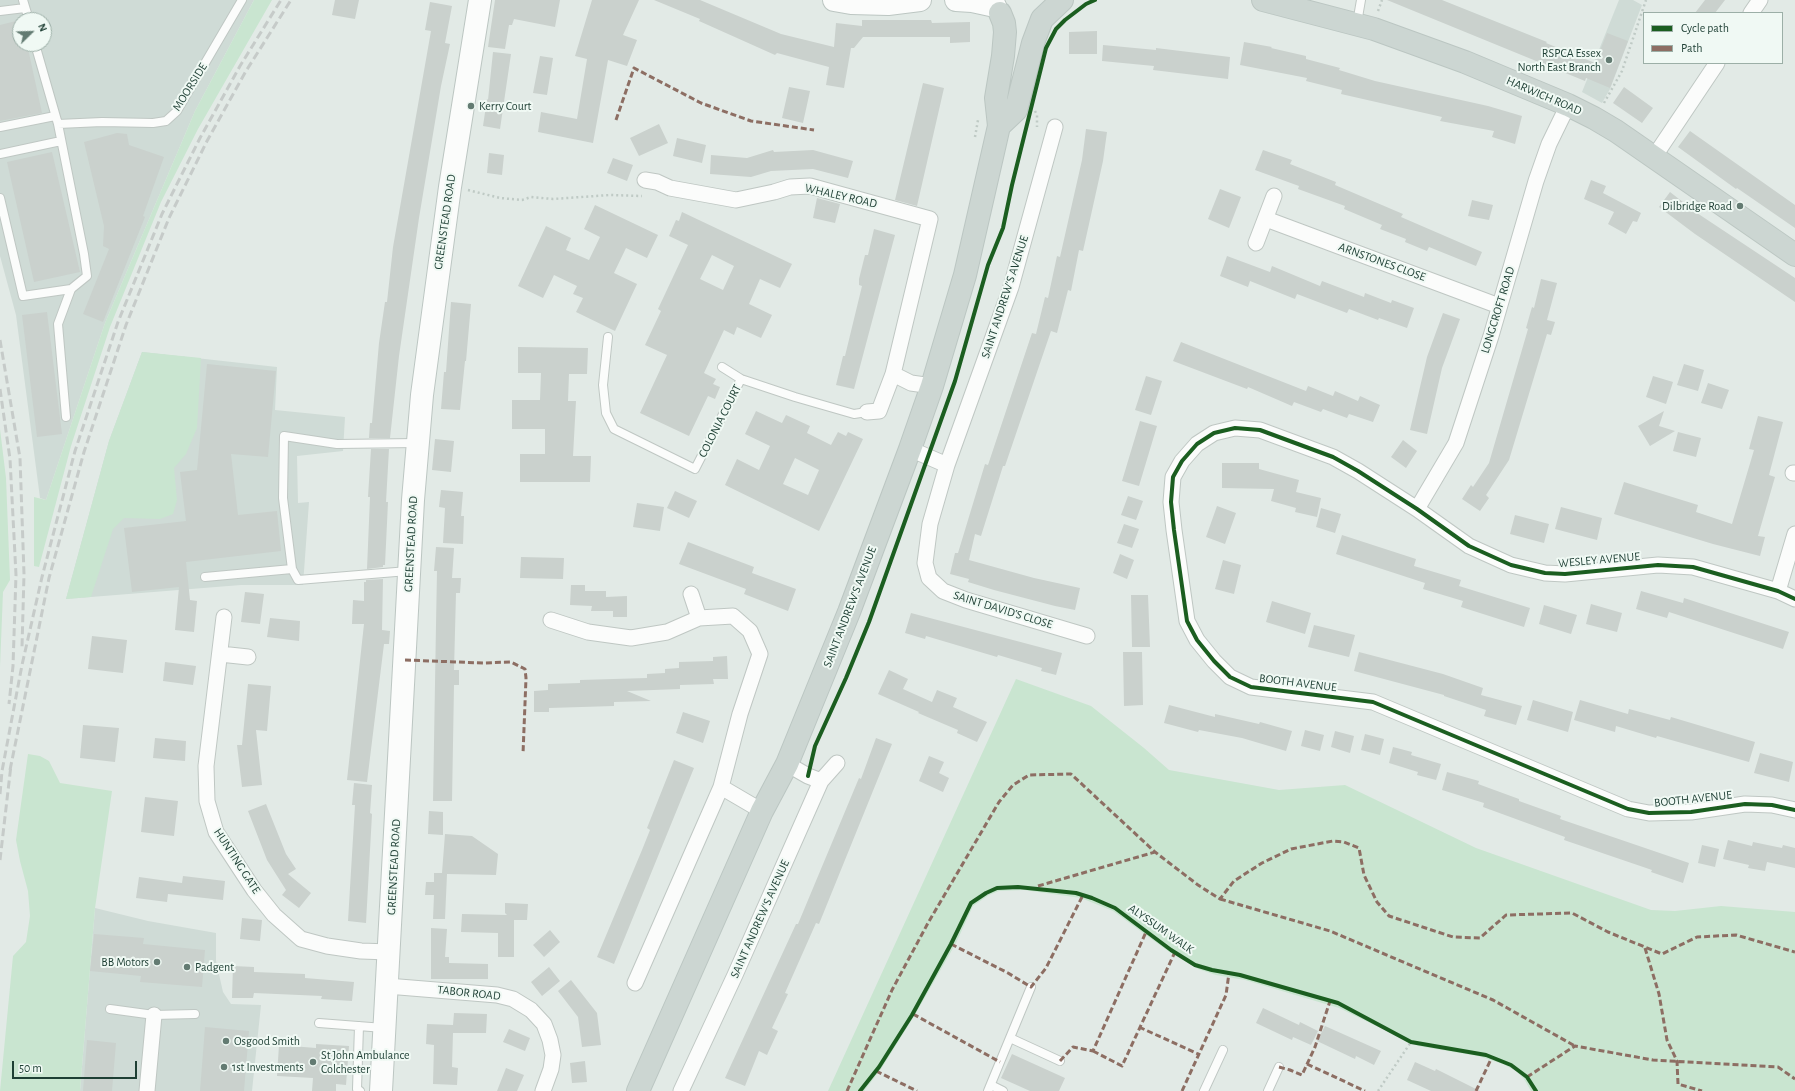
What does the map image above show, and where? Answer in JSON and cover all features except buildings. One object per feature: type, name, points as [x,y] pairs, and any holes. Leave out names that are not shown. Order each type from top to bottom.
[{"type":"main road","points":[[1000,126],[1016,110],[1033,43],[1042,19],[1062,0]]},
{"type":"main road","name":"HARWICH ROAD","points":[[1263,0],[1356,24],[1465,62],[1568,105],[1594,118],[1654,157],[1795,255]]},
{"type":"main road","points":[[997,6],[1006,17],[1022,22],[1032,22],[1042,19]]},
{"type":"main road","name":"SAINT ANDREW'S AVENUE","points":[[638,1091],[762,811],[787,764],[849,612],[932,386],[965,275],[1000,126],[996,98],[1003,56],[1005,32],[1004,23],[997,6]]},
{"type":"street","name":"GREENSTEAD ROAD","points":[[381,1091],[410,571],[422,395],[450,187],[480,0]]},
{"type":"street","points":[[834,0],[851,3],[888,4],[920,0]]},
{"type":"street","points":[[956,0],[972,1],[997,6]]},
{"type":"street","points":[[1752,12],[1760,0]]},
{"type":"street","points":[[1654,157],[1715,64]]},
{"type":"street","name":"LONGCROFT ROAD","points":[[1417,509],[1456,443],[1536,181],[1549,144],[1568,105]]},
{"type":"street","name":"SAINT ANDREW'S AVENUE","points":[[930,524],[947,465],[1011,287],[1055,126]]},
{"type":"street","name":"WHALEY ROAD","points":[[653,177],[670,188],[736,200],[790,187],[810,186],[930,219],[893,374]]},
{"type":"street","points":[[1256,243],[1274,196]]},
{"type":"street","name":"ARNSTONES CLOSE","points":[[1266,219],[1499,306]]},
{"type":"street","points":[[893,374],[911,383],[932,386]]},
{"type":"street","name":"COLONIA COURT","points":[[868,412],[879,411],[893,374]]},
{"type":"street","name":"BOOTH AVENUE","points":[[1417,509],[1340,460],[1298,442],[1260,430],[1235,428],[1214,433],[1197,444],[1182,460],[1173,477],[1172,502],[1175,538],[1187,621],[1197,640],[1214,661],[1230,677],[1251,687],[1373,702],[1628,809],[1649,813],[1691,812],[1745,804],[1772,804],[1795,810]]},
{"type":"street","points":[[910,449],[947,465]]},
{"type":"street","name":"WESLEY AVENUE","points":[[1417,509],[1469,546],[1511,565],[1545,574],[1585,573],[1658,565],[1693,567],[1778,591],[1795,599]]},
{"type":"street","name":"SAINT DAVID'S CLOSE","points":[[930,524],[925,563],[929,578],[943,591],[966,600],[1087,636]]},
{"type":"street","points":[[1778,591],[1795,534]]},
{"type":"street","points":[[691,594],[699,618]]},
{"type":"street","points":[[550,620],[588,632],[631,638],[667,632],[699,618],[733,616],[750,631],[760,654],[740,714],[721,787],[635,983]]},
{"type":"street","name":"HUNTING GATE","points":[[224,617],[206,766],[207,801],[216,832],[250,884],[274,915],[301,939],[327,946],[354,950],[389,952]]},
{"type":"street","points":[[220,654],[248,657]]},
{"type":"street","name":"SAINT ANDREW'S AVENUE","points":[[681,1091],[735,975],[821,781],[837,762]]},
{"type":"street","points":[[787,764],[808,776],[821,781]]},
{"type":"street","points":[[721,787],[762,811]]},
{"type":"street","name":"TABOR ROAD","points":[[387,986],[497,995],[513,1000],[531,1010],[544,1024],[550,1040],[552,1055],[551,1069],[543,1091]]},
{"type":"street","points":[[147,1091],[154,1015]]},
{"type":"lane","points":[[23,0],[26,12]]},
{"type":"lane","name":"MOORSIDE","points":[[0,127],[57,120],[153,123],[166,121],[177,111],[242,0]]},
{"type":"lane","points":[[1356,24],[1361,0]]},
{"type":"lane","points":[[0,11],[25,8]]},
{"type":"lane","points":[[37,52],[57,120],[84,254],[87,276],[71,289],[58,324],[66,417]]},
{"type":"lane","points":[[0,154],[61,141]]},
{"type":"lane","points":[[0,198],[23,296],[71,289]]},
{"type":"lane","name":"COLONIA COURT","points":[[608,337],[603,385],[606,413],[614,429],[695,469],[741,379]]},
{"type":"lane","name":"COLONIA COURT","points":[[722,367],[741,379],[795,397],[854,414],[868,412]]},
{"type":"lane","points":[[410,571],[298,580],[292,569],[283,498],[284,436],[337,444],[418,443]]},
{"type":"lane","points":[[205,577],[292,569]]},
{"type":"lane","points":[[1003,1091],[989,1088],[1031,987]]},
{"type":"lane","points":[[110,1009],[154,1015],[195,1014]]},
{"type":"lane","points":[[319,1023],[385,1028]]},
{"type":"lane","points":[[359,1026],[357,1089],[360,1091]]},
{"type":"lane","points":[[1010,1038],[1060,1061]]},
{"type":"lane","points":[[1204,1091],[1223,1050]]},
{"type":"lane","points":[[1268,1091],[1278,1067]]},
{"type":"path","points":[[1594,118],[1606,101],[1622,71],[1646,0]]},
{"type":"path","points":[[1031,112],[1033,105]]},
{"type":"path","points":[[974,142],[978,118]]},
{"type":"path","points":[[450,187],[500,198],[522,200],[531,198],[553,200],[610,195],[644,196]]},
{"type":"path","points":[[1404,1038],[1411,1042],[1418,1043]]},
{"type":"path","points":[[1378,1091],[1411,1042]]},
{"type":"shaded area","points":[[0,0],[254,0],[195,111],[105,323],[46,500],[40,498],[16,315],[0,256]]},
{"type":"shaded area","points":[[1619,0],[1633,0],[1642,5],[1610,89],[1602,103],[1582,92]]},
{"type":"shaded area","points":[[142,352],[277,367],[275,410],[345,417],[343,451],[297,456],[298,503],[309,502],[303,585],[241,585],[66,599],[109,441]]},
{"type":"shaded area","points":[[95,908],[148,921],[216,933],[216,961],[223,992],[231,1004],[261,1005],[252,1091],[80,1091]]},
{"type":"green space","points":[[254,0],[272,0],[198,129],[161,202],[110,327],[71,446],[39,567],[34,566],[34,497],[46,500],[105,323],[195,111]]},
{"type":"green space","points":[[142,352],[201,358],[197,428],[186,454],[174,468],[177,500],[173,514],[160,519],[124,518],[113,529],[91,597],[66,599],[109,441]]},
{"type":"green space","points":[[0,429],[6,478],[10,580],[3,592],[0,667]]},
{"type":"green space","points":[[1016,679],[1091,706],[1169,770],[1279,790],[1345,785],[1476,848],[1651,910],[1675,911],[1721,906],[1795,912],[1795,1091],[1531,1091],[1524,1079],[1516,1071],[1503,1064],[1478,1056],[1418,1046],[1339,1008],[1245,980],[1216,975],[1198,969],[1168,951],[1113,911],[1081,898],[1024,890],[999,891],[989,895],[973,906],[956,943],[916,1013],[881,1069],[864,1091],[828,1091]]},
{"type":"green space","points":[[28,754],[40,756],[49,761],[60,783],[112,791],[95,908],[80,1091],[0,1091],[13,956],[26,942],[30,916],[28,891],[16,840]]},
{"type":"railway","points":[[0,794],[2,771],[22,665],[42,577],[75,451],[118,322],[162,214],[200,138],[240,66],[281,0]]},
{"type":"railway","points":[[10,770],[49,578],[84,452],[126,325],[169,218],[207,141],[246,71],[291,0]]},
{"type":"railway","points":[[0,340],[20,458],[24,574],[22,647]]},
{"type":"railway","points":[[0,389],[10,459],[16,575],[13,666],[9,704]]},
{"type":"railway","points":[[0,860],[11,765]]},
{"type":"marked path","points":[[616,120],[634,68],[701,103],[751,121],[814,130]]},
{"type":"marked path","points":[[405,660],[483,663],[511,662],[525,669],[526,678],[523,754]]},
{"type":"marked path","points":[[847,1091],[892,990],[928,923],[999,802],[1013,785],[1029,775],[1071,774],[1155,852],[1198,885],[1220,899],[1234,881],[1262,863],[1291,849],[1333,841],[1344,842],[1359,848],[1364,875],[1377,902],[1389,916],[1453,937],[1480,938],[1506,915],[1572,913],[1608,932],[1662,954],[1697,937],[1736,935],[1795,952]]},
{"type":"marked path","points":[[1038,886],[1155,852]]},
{"type":"marked path","points":[[951,944],[1008,973],[1031,987],[1046,968],[1083,895]]},
{"type":"marked path","points":[[1220,899],[1330,931],[1493,1000],[1575,1046]]},
{"type":"marked path","points":[[1060,1061],[1073,1047],[1093,1051],[1146,932]]},
{"type":"marked path","points":[[1645,948],[1659,994],[1667,1040],[1677,1061],[1678,1084],[1702,1091]]},
{"type":"marked path","points":[[1093,1051],[1122,1066],[1175,952]]},
{"type":"marked path","points":[[1182,1091],[1226,995],[1229,973]]},
{"type":"marked path","points":[[1279,1067],[1302,1075],[1315,1047],[1330,1001]]},
{"type":"marked path","points":[[913,1014],[1000,1062]]},
{"type":"marked path","points":[[1139,1027],[1198,1054]]},
{"type":"marked path","points":[[1527,1077],[1575,1046],[1653,1060],[1778,1067],[1795,1079]]},
{"type":"marked path","points":[[1476,1091],[1492,1057]]},
{"type":"marked path","points":[[1307,1064],[1365,1091]]},
{"type":"marked path","points":[[876,1071],[917,1091]]},
{"type":"cycle path","points":[[808,776],[815,746],[846,678],[869,622],[955,381],[988,265],[1003,228],[1012,185],[1046,48],[1056,29],[1065,20],[1086,4],[1095,0]]},
{"type":"cycle path","points":[[1795,599],[1778,591],[1693,567],[1658,565],[1565,574],[1545,573],[1511,565],[1469,546],[1417,509],[1358,471],[1333,457],[1260,430],[1235,428],[1214,433],[1197,444],[1182,461],[1173,477],[1171,502],[1187,621],[1197,640],[1214,661],[1230,677],[1251,687],[1373,702],[1628,809],[1649,813],[1691,812],[1745,804],[1772,805],[1795,810]]},
{"type":"cycle path","name":"ALYSSUM WALK","points":[[860,1091],[879,1067],[912,1015],[951,944],[971,903],[997,888],[1018,887],[1076,893],[1092,898],[1115,908],[1171,950],[1195,965],[1240,975],[1338,1003],[1411,1042],[1486,1055],[1511,1065],[1527,1077],[1536,1091]]},
{"type":"place","name":"RSPCA Essex North East Branch","points":[[1609,60]]},
{"type":"place","name":"Kerry Court","points":[[471,106]]},
{"type":"place","name":"Dilbridge Road","points":[[1740,206]]},
{"type":"place","name":"BB Motors","points":[[157,962]]},
{"type":"place","name":"Padgent","points":[[187,967]]},
{"type":"place","name":"Osgood Smith","points":[[226,1041]]},
{"type":"place","name":"St John Ambulance Colchester","points":[[313,1062]]},
{"type":"place","name":"1st Investments","points":[[224,1067]]}]
